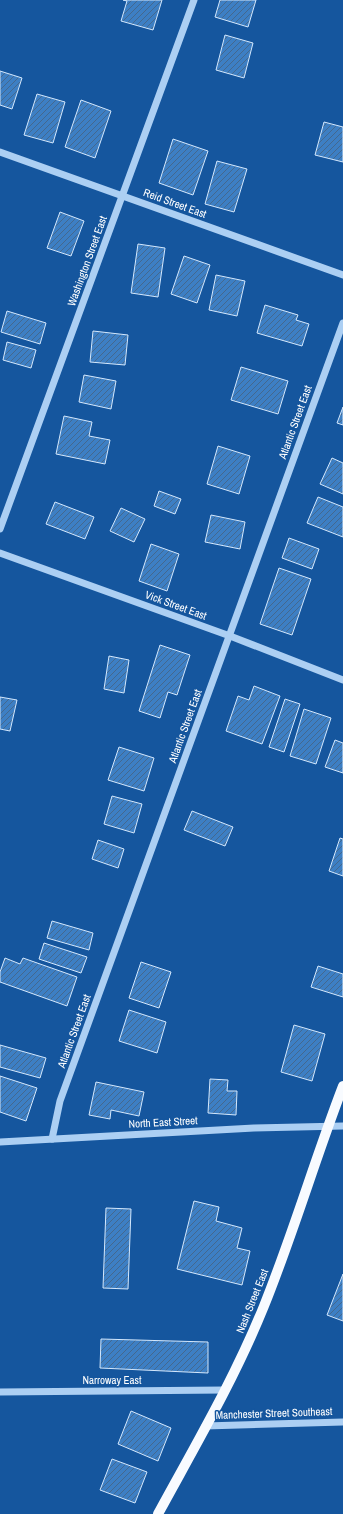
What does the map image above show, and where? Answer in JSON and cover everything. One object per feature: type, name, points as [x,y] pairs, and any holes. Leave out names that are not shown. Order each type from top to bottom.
[{"type":"main road","name":"Nash Street East","points":[[158,1514],[240,1361],[264,1307],[294,1228],[343,1086]]},
{"type":"street","name":"Washington Street East","points":[[0,529],[194,0]]},
{"type":"street","name":"Reid Street East","points":[[0,152],[343,275]]},
{"type":"street","name":"Atlantic Street East","points":[[52,1139],[60,1101],[343,323]]},
{"type":"street","name":"Vick Street East","points":[[0,553],[230,636],[343,680]]},
{"type":"street","name":"North East Street","points":[[0,1142],[254,1128],[343,1126]]},
{"type":"street","name":"Narroway East","points":[[0,1392],[224,1390]]},
{"type":"street","name":"Manchester Street Southeast","points":[[205,1426],[343,1422]]},
{"type":"building","points":[[123,0],[162,0],[153,30],[121,21],[127,1]]},
{"type":"building","points":[[220,0],[256,0],[248,27],[215,17]]},
{"type":"building","points":[[225,35],[253,43],[244,78],[216,70]]},
{"type":"building","points":[[0,71],[22,78],[12,109],[0,105]]},
{"type":"building","points":[[37,94],[65,102],[53,143],[24,135]]},
{"type":"building","points":[[81,100],[111,111],[95,158],[65,147]]},
{"type":"building","points":[[324,122],[343,127],[343,162],[315,155]]},
{"type":"building","points":[[173,139],[208,151],[193,195],[159,183]]},
{"type":"building","points":[[217,161],[247,169],[234,212],[205,204]]},
{"type":"building","points":[[60,212],[84,221],[71,256],[47,248]]},
{"type":"building","points":[[138,244],[165,248],[158,297],[131,293]]},
{"type":"building","points":[[184,256],[210,265],[197,303],[171,294]]},
{"type":"building","points":[[216,275],[245,281],[237,316],[209,310]]},
{"type":"building","points":[[265,305],[298,315],[296,320],[309,324],[302,346],[257,333]]},
{"type":"building","points":[[7,311],[46,323],[40,344],[1,332]]},
{"type":"building","points":[[93,331],[128,335],[125,365],[90,362]]},
{"type":"building","points":[[7,342],[36,350],[31,368],[3,360]]},
{"type":"building","points":[[241,367],[288,381],[278,414],[231,400]]},
{"type":"building","points":[[84,375],[116,381],[111,409],[79,402]]},
{"type":"building","points":[[343,407],[343,425],[337,423]]},
{"type":"building","points":[[64,416],[92,422],[89,436],[110,440],[105,464],[56,454]]},
{"type":"building","points":[[218,446],[250,456],[239,494],[207,484]]},
{"type":"building","points":[[332,458],[343,463],[343,494],[320,484]]},
{"type":"building","points":[[159,491],[181,499],[175,514],[154,506]]},
{"type":"building","points":[[318,497],[343,507],[343,537],[307,523]]},
{"type":"building","points":[[55,502],[94,517],[85,539],[46,524]]},
{"type":"building","points":[[121,508],[145,519],[134,542],[110,531]]},
{"type":"building","points":[[211,515],[245,522],[240,549],[205,542]]},
{"type":"building","points":[[289,538],[319,549],[312,569],[282,558]]},
{"type":"building","points":[[151,544],[179,554],[167,591],[139,581]]},
{"type":"building","points":[[279,568],[311,579],[292,635],[260,624]]},
{"type":"building","points":[[160,645],[190,655],[177,695],[168,692],[160,718],[139,711]]},
{"type":"building","points":[[109,656],[129,660],[124,693],[104,689]]},
{"type":"building","points":[[254,686],[280,696],[262,744],[226,731],[238,696],[249,700]]},
{"type":"building","points":[[0,697],[17,700],[10,731],[0,729]]},
{"type":"building","points":[[285,699],[300,704],[284,752],[269,747]]},
{"type":"building","points":[[304,709],[331,718],[316,764],[290,756]]},
{"type":"building","points":[[335,740],[343,743],[343,773],[325,767]]},
{"type":"building","points":[[119,747],[154,758],[144,791],[108,780]]},
{"type":"building","points":[[112,796],[142,804],[134,833],[104,824]]},
{"type":"building","points":[[192,811],[233,827],[225,846],[184,830]]},
{"type":"building","points":[[340,838],[343,839],[343,876],[329,871]]},
{"type":"building","points":[[98,840],[124,849],[118,868],[92,859]]},
{"type":"building","points":[[52,921],[93,933],[89,950],[47,938]]},
{"type":"building","points":[[44,943],[87,957],[81,973],[39,959]]},
{"type":"building","points":[[5,958],[20,964],[23,958],[77,977],[67,1006],[0,982],[0,972]]},
{"type":"building","points":[[141,962],[171,972],[159,1008],[129,998]]},
{"type":"building","points":[[318,966],[343,974],[343,997],[311,987]]},
{"type":"building","points":[[129,1010],[166,1022],[157,1053],[119,1041]]},
{"type":"building","points":[[294,1025],[325,1034],[312,1081],[281,1072]]},
{"type":"building","points":[[0,1045],[46,1058],[40,1078],[0,1067]]},
{"type":"building","points":[[0,1076],[37,1088],[26,1121],[0,1112]]},
{"type":"building","points":[[210,1079],[228,1080],[227,1091],[237,1091],[236,1115],[208,1113]]},
{"type":"building","points":[[96,1082],[144,1092],[139,1116],[111,1110],[110,1119],[89,1115]]},
{"type":"building","points":[[194,1201],[219,1207],[216,1221],[242,1228],[237,1248],[250,1251],[242,1285],[177,1269]]},
{"type":"building","points":[[106,1208],[131,1209],[128,1289],[103,1288]]},
{"type":"building","points":[[343,1274],[343,1321],[327,1315]]},
{"type":"building","points":[[101,1339],[208,1342],[208,1373],[100,1368]]},
{"type":"building","points":[[131,1411],[171,1428],[158,1461],[118,1444]]},
{"type":"building","points":[[112,1459],[147,1472],[135,1503],[100,1490]]}]
